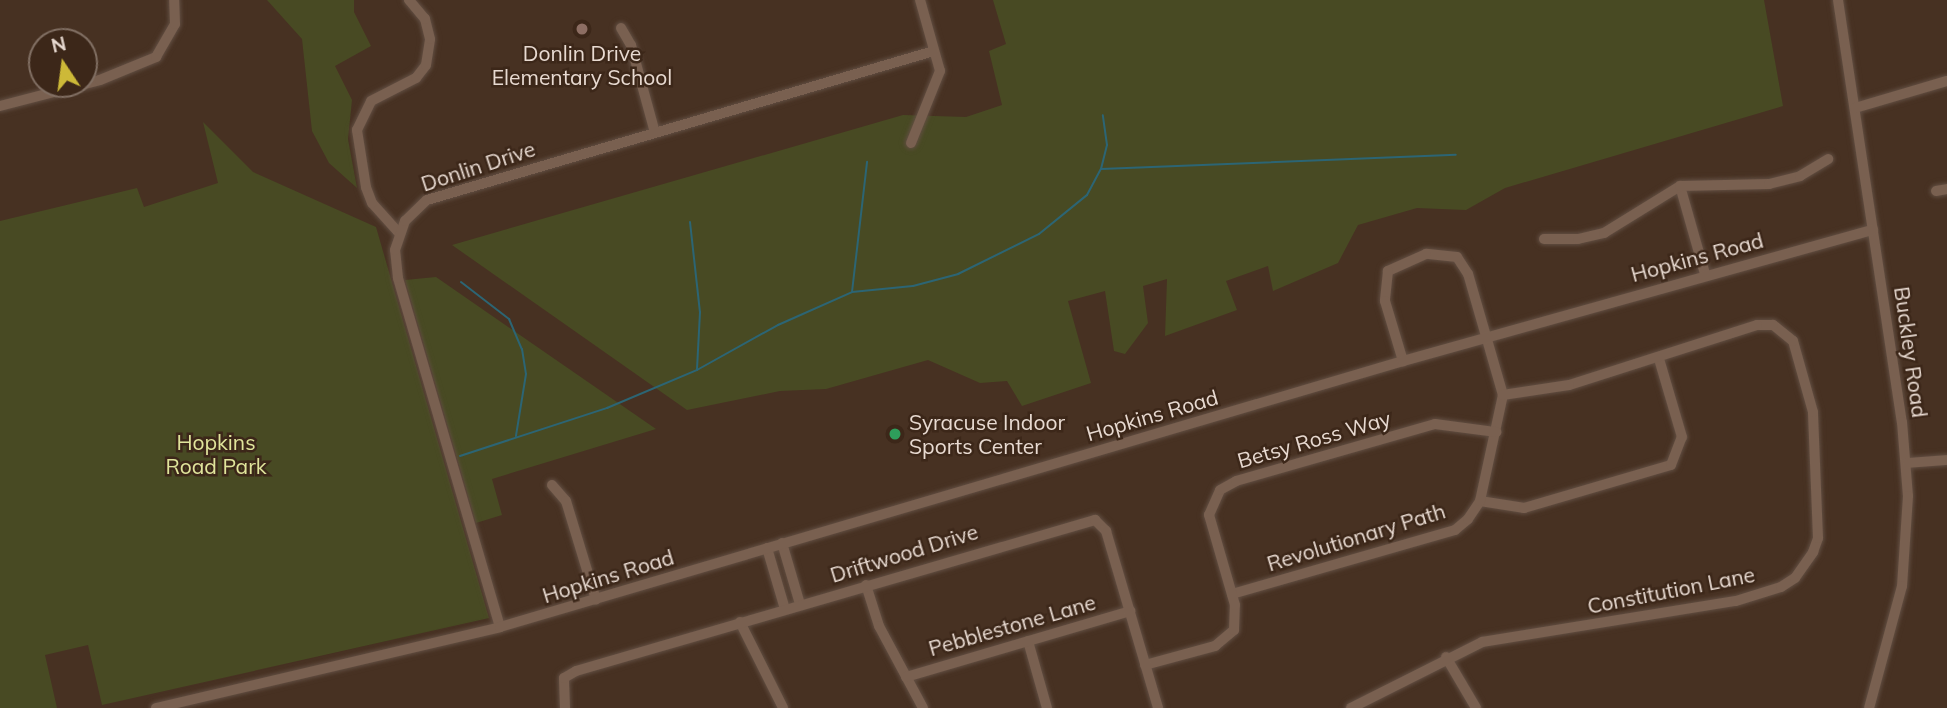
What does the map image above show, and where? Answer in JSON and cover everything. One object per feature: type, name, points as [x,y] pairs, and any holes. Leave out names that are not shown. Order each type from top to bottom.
[{"type":"street","points":[[0,106],[100,80],[156,57],[175,24],[174,0]]},
{"type":"street","points":[[410,0],[427,29],[426,65],[416,78],[371,101],[357,130],[366,187],[372,203],[399,233],[395,250],[398,278],[500,627]]},
{"type":"street","points":[[911,143],[912,133],[940,78],[920,0]]},
{"type":"street","name":"Buckley Road","points":[[1838,0],[1907,463],[1902,586],[1869,708]]},
{"type":"street","points":[[621,28],[631,45],[655,133]]},
{"type":"street","name":"Donlin Drive","points":[[399,233],[415,208],[427,200],[934,51]]},
{"type":"street","points":[[1855,108],[1947,81]]},
{"type":"street","points":[[1544,239],[1578,239],[1604,233],[1680,186],[1779,182],[1828,159]]},
{"type":"street","points":[[1680,186],[1705,274]]},
{"type":"street","name":"Hopkins Road","points":[[156,708],[500,627],[1486,337],[1705,274],[1873,230]]},
{"type":"street","name":"Revolutionary Path","points":[[1232,594],[1455,530],[1480,501],[1503,395],[1461,260],[1446,253],[1426,254],[1396,264],[1384,283],[1403,361]]},
{"type":"street","name":"Constitution Lane","points":[[1351,708],[1446,657],[1482,642],[1736,601],[1781,587],[1805,565],[1818,538],[1816,439],[1793,341],[1773,325],[1757,325],[1659,359],[1539,393],[1503,395]]},
{"type":"street","points":[[1480,501],[1524,508],[1671,465],[1682,438],[1659,359]]},
{"type":"street","name":"Betsy Ross Way","points":[[1145,665],[1223,642],[1236,618],[1232,594],[1209,516],[1220,490],[1236,481],[1435,424],[1496,432]]},
{"type":"street","points":[[1907,463],[1947,460]]},
{"type":"street","points":[[552,485],[566,501],[596,600]]},
{"type":"street","name":"Driftwood Drive","points":[[565,708],[564,678],[576,671],[1095,520],[1106,531],[1158,708]]},
{"type":"street","points":[[782,543],[800,604]]},
{"type":"street","points":[[767,548],[785,609]]},
{"type":"street","points":[[866,585],[879,626],[923,708]]},
{"type":"street","name":"Pebblestone Lane","points":[[906,677],[1130,611]]},
{"type":"street","points":[[740,622],[783,708]]},
{"type":"street","points":[[1028,641],[1047,708]]},
{"type":"street","points":[[1446,657],[1476,708]]},
{"type":"green space","points":[[267,0],[354,0],[354,12],[371,46],[335,66],[352,100],[348,139],[357,188],[329,163],[312,131],[302,39]]},
{"type":"green space","points":[[993,0],[1764,0],[1783,106],[1505,188],[1466,210],[1417,208],[1358,225],[1338,263],[1273,291],[1268,266],[1226,281],[1237,310],[1165,336],[1167,279],[1143,286],[1148,323],[1125,354],[1114,351],[1105,291],[1068,301],[1091,383],[1022,406],[1007,381],[980,383],[928,360],[826,389],[780,391],[687,410],[452,245],[903,115],[966,117],[1002,105],[989,51],[1006,44]]},
{"type":"green space","name":"Hopkins Road Park","points":[[203,122],[253,172],[376,227],[489,618],[102,705],[88,645],[45,655],[57,708],[0,708],[0,221],[137,188],[144,207],[218,183]]},
{"type":"green space","points":[[436,277],[656,429],[492,479],[502,515],[476,523],[405,280]]},
{"type":"waterway","points":[[1101,169],[1107,145],[1103,115]]},
{"type":"waterway","points":[[460,456],[607,408],[697,370],[778,325],[852,292],[913,286],[958,274],[1039,234],[1087,195],[1101,169],[1456,155]]},
{"type":"waterway","points":[[852,292],[867,162]]},
{"type":"waterway","points":[[690,222],[700,312],[697,370]]},
{"type":"waterway","points":[[461,282],[509,319],[522,349],[526,374],[516,436]]},
{"type":"place","name":"Donlin Drive Elementary School","points":[[582,29]]},
{"type":"place","name":"Syracuse Indoor Sports Center","points":[[895,434]]}]
